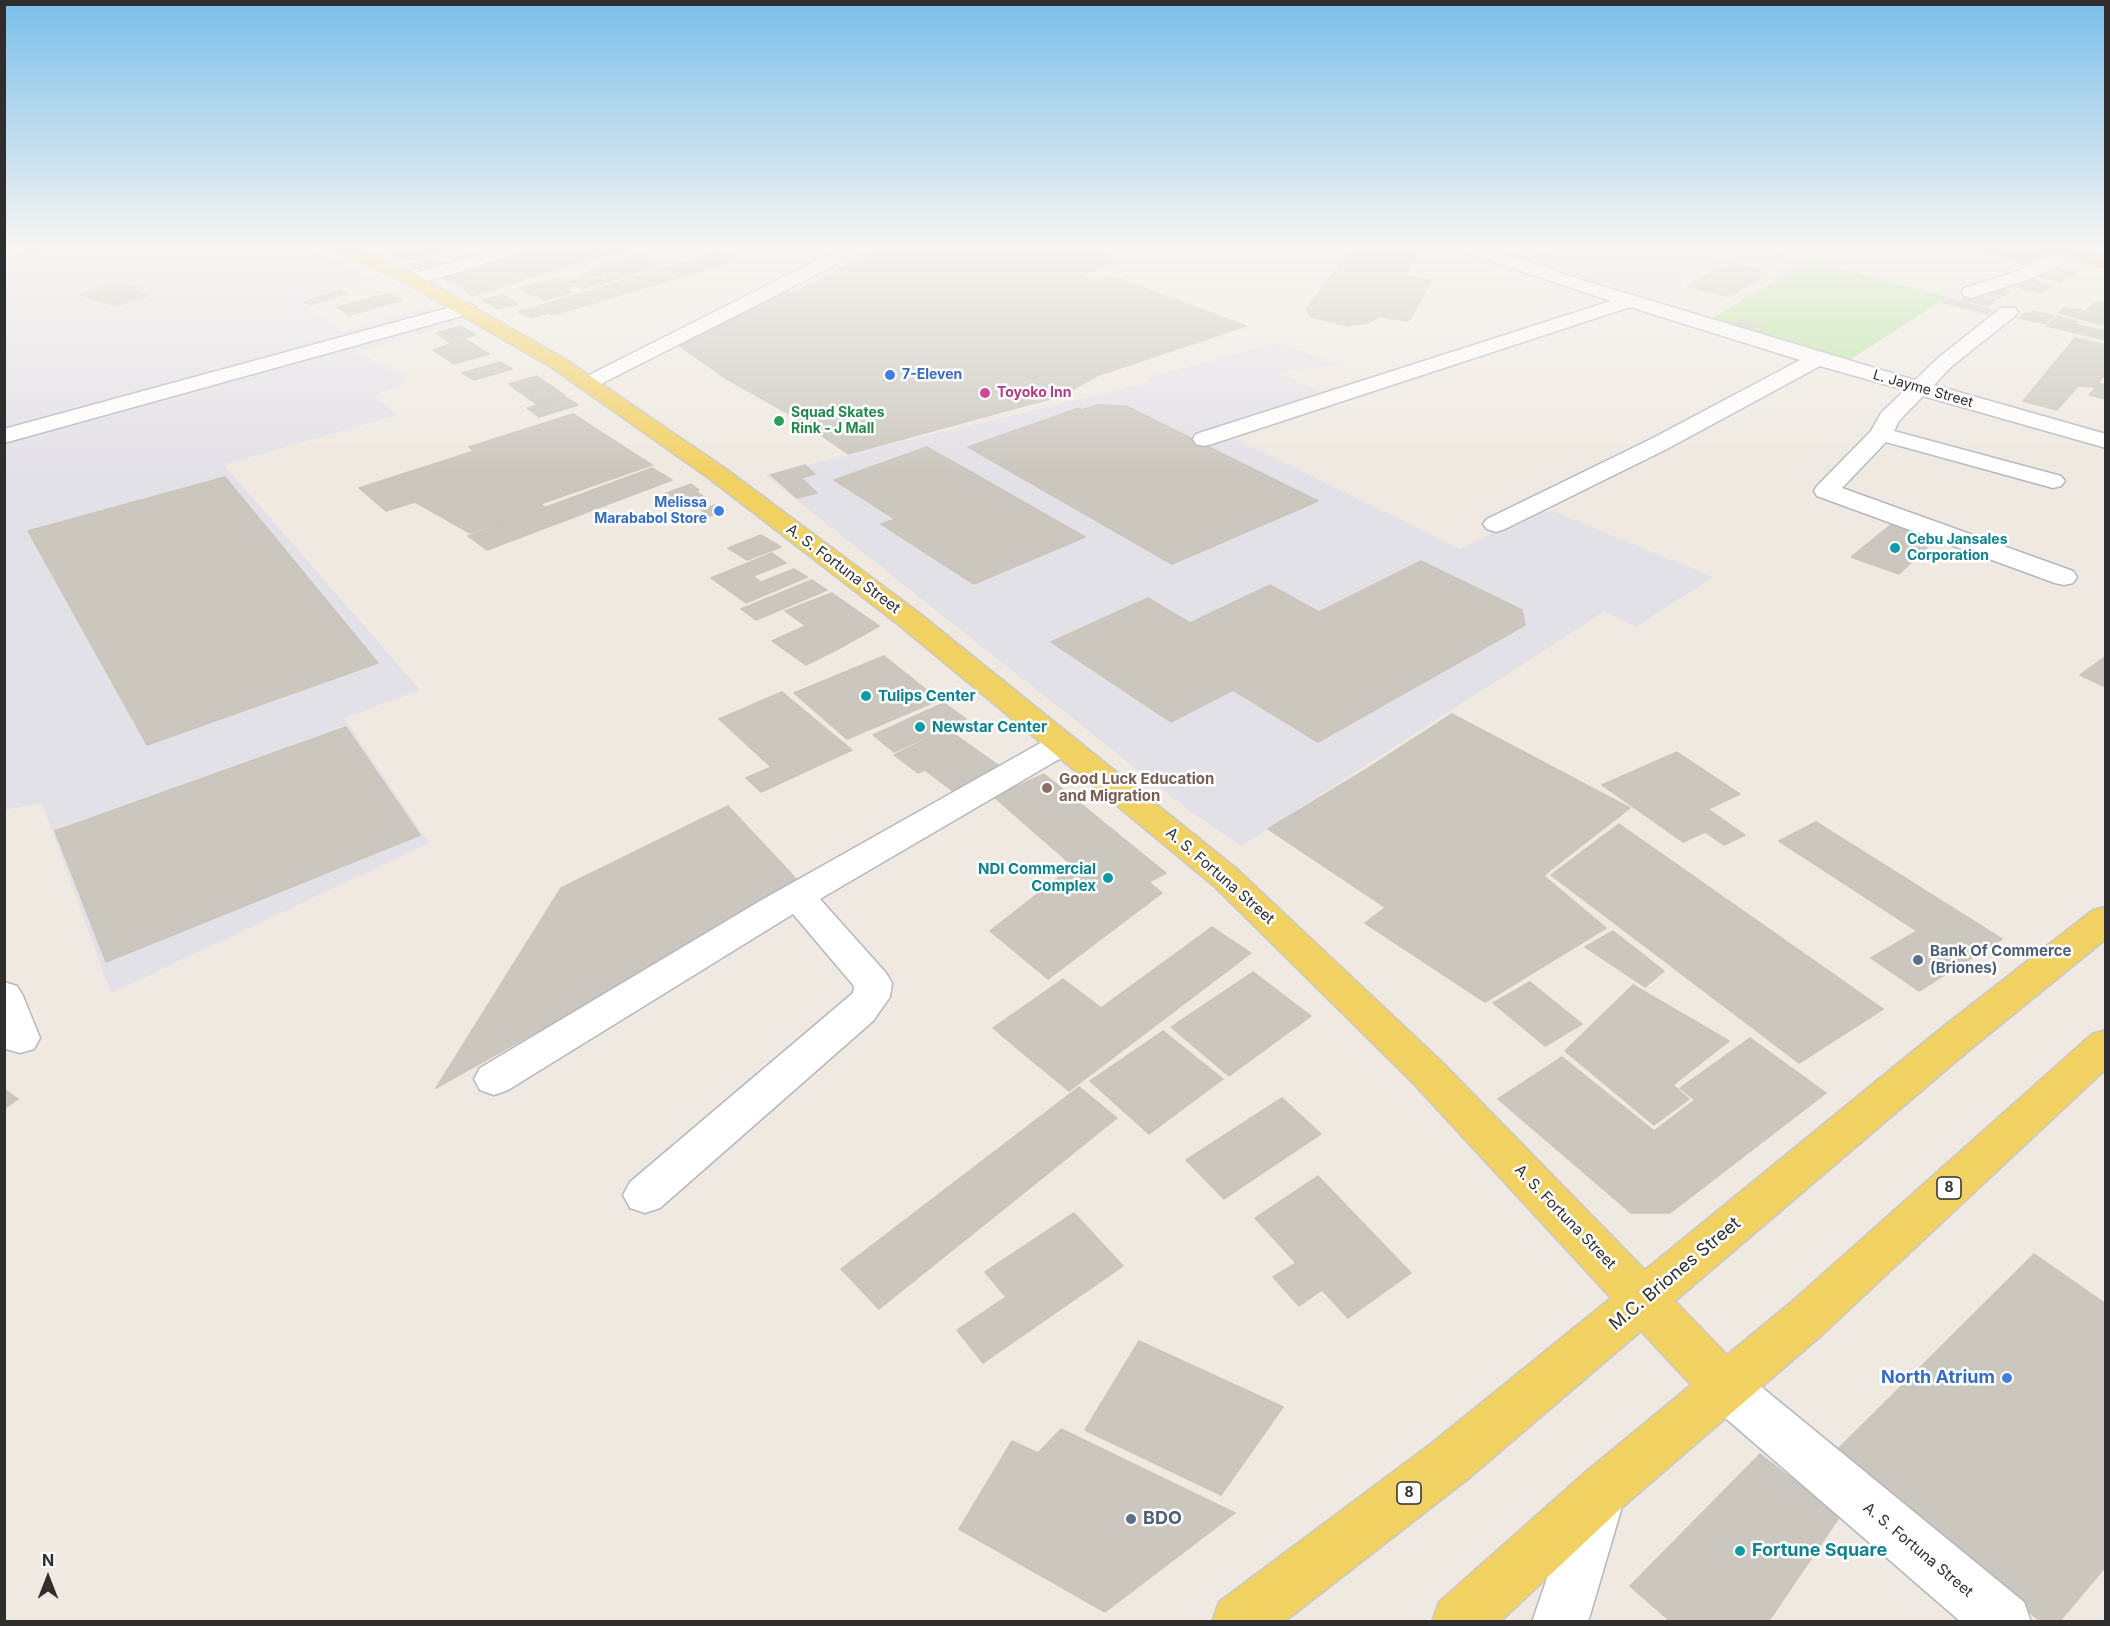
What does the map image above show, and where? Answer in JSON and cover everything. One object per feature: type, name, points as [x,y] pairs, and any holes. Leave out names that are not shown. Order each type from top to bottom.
[{"type":"main road","name":"A. S. Fortuna Street","points":[[489,323],[588,383],[718,474],[909,619],[1226,878],[1379,1023],[1725,1387]]},
{"type":"main road","name":"M.C. Briones Street","points":[[1239,1622],[1429,1478],[1953,1041],[2106,919]]},
{"type":"main road","name":"8","points":[[1460,1622],[1600,1493],[1806,1319],[2106,1045]]},
{"type":"street","points":[[4,436],[416,323]]},
{"type":"street","points":[[588,383],[707,323]]},
{"type":"street","points":[[1204,439],[1562,323]]},
{"type":"street","name":"L. Jayme Street","points":[[1701,323],[1920,389],[2106,441]]},
{"type":"street","points":[[1994,323],[1945,362],[1889,418],[1881,434],[1826,491],[2064,577]]},
{"type":"street","points":[[1496,524],[1659,444],[1818,359]]},
{"type":"street","points":[[1881,434],[2053,481]]},
{"type":"street","points":[[494,1079],[797,896],[1062,744]]},
{"type":"street","points":[[645,1195],[860,1011],[871,998],[873,984],[797,896]]},
{"type":"street","points":[[4,996],[20,1038]]},
{"type":"street","name":"A. S. Fortuna Street","points":[[1725,1387],[2004,1622]]},
{"type":"street","points":[[1560,1622],[1600,1493]]},
{"type":"shaded area","points":[[5,323],[332,323],[343,330],[369,323],[456,324],[357,352],[410,379],[374,396],[398,415],[224,465],[420,690],[344,718],[429,843],[111,993],[42,803],[5,810]]},
{"type":"shaded area","points":[[1276,343],[1341,365],[1276,371],[1328,396],[1220,431],[1460,549],[1539,511],[1555,512],[1713,577],[1636,627],[1605,611],[1241,846],[1186,808],[765,475],[1150,382],[1147,378]]},
{"type":"green space","points":[[1727,323],[1908,323],[1848,361]]},
{"type":"building","points":[[712,323],[1238,323],[1246,326],[1096,376],[1064,395],[848,454],[798,419],[725,378],[674,342]]},
{"type":"building","points":[[1335,323],[1368,323],[1368,323],[1348,326]]},
{"type":"building","points":[[1734,323],[1761,325],[1745,332],[1727,326]]},
{"type":"building","points":[[2050,323],[2075,323],[2106,331],[2106,340],[2047,326]]},
{"type":"building","points":[[461,326],[475,335],[450,342],[436,333]]},
{"type":"building","points":[[2075,338],[2106,345],[2106,374],[2094,387],[2078,386],[2057,410],[2023,401]]},
{"type":"building","points":[[465,339],[489,354],[454,364],[433,350]]},
{"type":"building","points":[[500,362],[512,369],[474,380],[462,373]]},
{"type":"building","points":[[537,376],[548,384],[519,392],[509,384]]},
{"type":"building","points":[[2099,383],[2106,385],[2106,399],[2089,395]]},
{"type":"building","points":[[549,384],[565,396],[536,404],[520,392]]},
{"type":"building","points":[[565,397],[578,405],[539,417],[527,408]]},
{"type":"building","points":[[1097,405],[1126,406],[1318,501],[1172,564],[968,447],[1079,408],[1082,410]]},
{"type":"building","points":[[573,414],[652,465],[540,504],[545,507],[470,533],[415,502],[386,511],[359,488],[474,451],[469,447]]},
{"type":"building","points":[[927,447],[1085,537],[974,584],[881,524],[895,519],[834,480]]},
{"type":"building","points":[[805,465],[815,474],[801,478],[817,493],[797,498],[771,475]]},
{"type":"building","points":[[652,468],[672,480],[487,550],[468,536]]},
{"type":"building","points":[[225,477],[378,663],[147,745],[28,531]]},
{"type":"building","points":[[691,484],[699,490],[695,491],[706,498],[693,503],[684,498],[669,503],[659,496]]},
{"type":"building","points":[[715,505],[724,511],[710,516],[701,510]]},
{"type":"building","name":"Cebu Jansales Corporation","points":[[1893,523],[1937,538],[1899,574],[1851,557]]},
{"type":"building","points":[[761,535],[781,547],[747,560],[728,548]]},
{"type":"building","points":[[772,553],[786,563],[753,576],[761,582],[794,569],[807,577],[746,603],[711,578]]},
{"type":"building","points":[[1421,561],[1522,610],[1525,625],[1318,742],[1233,690],[1171,722],[1051,642],[1148,598],[1190,623],[1270,585],[1319,612]]},
{"type":"building","points":[[812,580],[827,590],[756,620],[741,609]]},
{"type":"building","points":[[832,593],[879,626],[838,649],[785,611]]},
{"type":"building","points":[[805,626],[838,649],[806,665],[772,641]]},
{"type":"building","name":"Tulips Center","points":[[884,656],[939,700],[847,739],[794,693]]},
{"type":"building","points":[[2106,656],[2106,687],[2080,675]]},
{"type":"building","points":[[782,692],[852,750],[761,792],[746,778],[771,767],[719,719]]},
{"type":"building","name":"Newstar Center","points":[[944,703],[966,719],[894,752],[873,735]]},
{"type":"building","points":[[1452,714],[1630,808],[1549,871],[1370,767]]},
{"type":"building","points":[[346,727],[420,835],[106,962],[55,831]]},
{"type":"building","points":[[947,729],[1005,770],[958,795],[925,770],[918,773],[894,755]]},
{"type":"building","points":[[1677,752],[1740,794],[1708,809],[1745,835],[1724,845],[1705,832],[1683,842],[1602,785]]},
{"type":"building","points":[[1370,767],[1513,850],[1410,924],[1268,829]]},
{"type":"building","name":"NDI Commercial Complex","points":[[1044,774],[1166,873],[1149,882],[1162,893],[1048,979],[990,931],[1073,866],[994,797]]},
{"type":"building","points":[[728,806],[801,884],[436,1088],[561,888]]},
{"type":"building","points":[[1816,822],[2002,939],[1965,962],[1779,841]]},
{"type":"building","points":[[1619,824],[1883,1009],[1799,1063],[1551,875]]},
{"type":"building","points":[[1513,850],[1549,871],[1544,876],[1606,928],[1485,1002],[1365,923],[1386,907],[1410,924]]},
{"type":"building","points":[[1212,927],[1251,953],[1069,1091],[1025,1055],[1096,1004],[1101,1008]]},
{"type":"building","points":[[1613,931],[1664,971],[1645,987],[1585,947]]},
{"type":"building","name":"Bank Of Commerce (Briones)","points":[[1917,931],[1965,962],[1919,991],[1871,958]]},
{"type":"building","points":[[1253,972],[1311,1016],[1229,1076],[1171,1027]]},
{"type":"building","points":[[1063,979],[1096,1004],[1025,1055],[993,1028]]},
{"type":"building","points":[[1530,982],[1582,1024],[1545,1046],[1493,1003]]},
{"type":"building","points":[[1633,985],[1729,1041],[1673,1085],[1689,1099],[1654,1125],[1565,1051]]},
{"type":"building","points":[[1163,1031],[1223,1079],[1149,1134],[1090,1081]]},
{"type":"building","points":[[1750,1038],[1826,1093],[1670,1213],[1631,1213],[1498,1099],[1562,1057],[1654,1131],[1695,1100],[1680,1088]]},
{"type":"building","points":[[1079,1087],[1117,1118],[879,1309],[841,1269]]},
{"type":"building","points":[[4,1089],[18,1099],[4,1109]]},
{"type":"building","points":[[1282,1098],[1321,1134],[1224,1199],[1186,1160]]},
{"type":"building","points":[[1318,1176],[1411,1273],[1348,1318],[1322,1290],[1299,1306],[1273,1277],[1296,1263],[1255,1218]]},
{"type":"building","points":[[1074,1213],[1123,1266],[983,1363],[957,1330],[1006,1297],[985,1272]]},
{"type":"building","name":"North Atrium","points":[[2034,1254],[2106,1304],[2106,1566],[2059,1622],[2041,1622],[1835,1452]]},
{"type":"building","points":[[1139,1341],[1283,1407],[1221,1495],[1085,1430]]},
{"type":"building","points":[[1061,1429],[1235,1513],[1105,1612],[959,1529],[1012,1441],[1038,1453]]},
{"type":"building","name":"Fortune Square","points":[[1760,1454],[1840,1516],[1768,1622],[1671,1622],[1630,1586]]},
{"type":"place","name":"7-Eleven","points":[[890,375]]},
{"type":"place","name":"Toyoko Inn","points":[[985,393]]},
{"type":"place","name":"Squad Skates Rink - J Mall","points":[[779,421]]},
{"type":"place","name":"Melissa Marababol Store","points":[[719,511]]},
{"type":"place","name":"Cebu Jansales Corporation","points":[[1895,548]]},
{"type":"place","name":"Tulips Center","points":[[866,696]]},
{"type":"place","name":"Newstar Center","points":[[920,727]]},
{"type":"place","name":"Good Luck Education and Migration","points":[[1047,788]]},
{"type":"place","name":"NDI Commercial Complex","points":[[1108,878]]},
{"type":"place","name":"Bank Of Commerce (Briones)","points":[[1918,960]]},
{"type":"place","name":"North Atrium","points":[[2007,1378]]},
{"type":"place","name":"BDO","points":[[1131,1519]]},
{"type":"place","name":"Fortune Square","points":[[1740,1551]]}]
